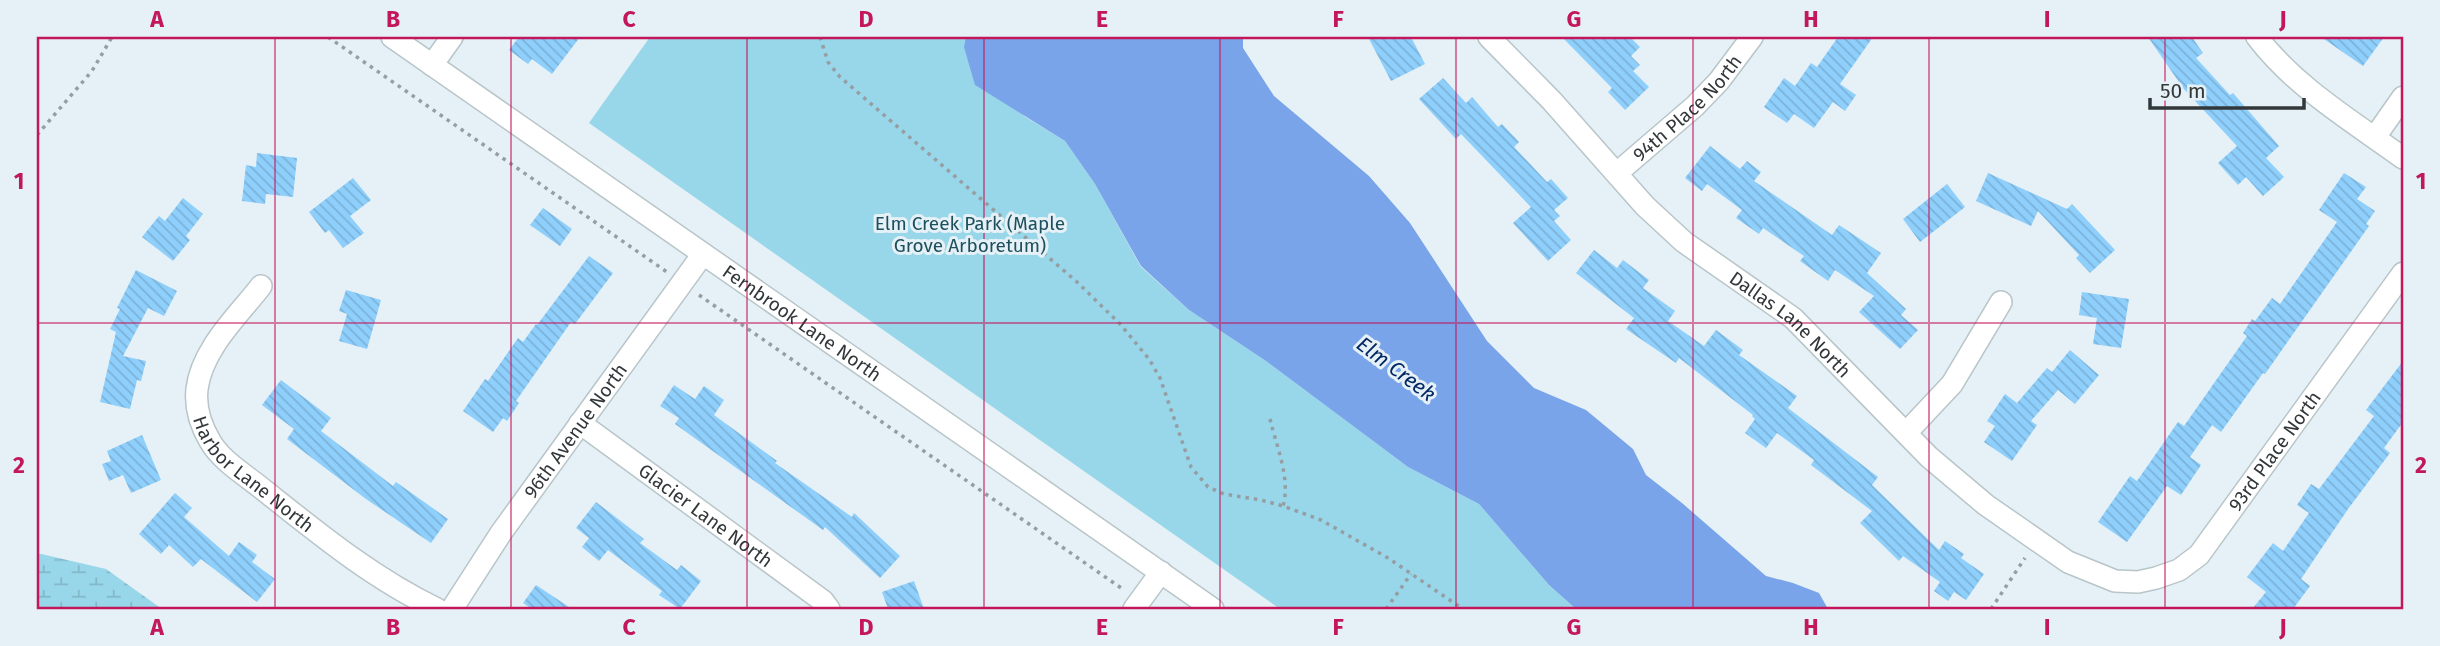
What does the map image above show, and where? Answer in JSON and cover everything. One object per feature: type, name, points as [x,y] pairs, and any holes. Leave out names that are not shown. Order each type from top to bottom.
[{"type":"street","name":"Fernbrook Lane North","points":[[392,37],[1213,609]]},
{"type":"street","points":[[432,65],[452,37]]},
{"type":"street","name":"Dallas Lane North","points":[[1489,37],[1552,101],[1645,206],[1684,242],[1793,318],[1957,482],[2036,542],[2068,562],[2115,581]]},
{"type":"street","name":"94th Place North","points":[[1616,173],[1703,98],[1719,82],[1752,37]]},
{"type":"street","points":[[2257,37],[2275,61],[2403,158]]},
{"type":"street","points":[[2375,137],[2403,97]]},
{"type":"street","name":"96th Avenue North","points":[[452,609],[501,533],[703,254]]},
{"type":"street","name":"93rd Place North","points":[[2115,581],[2156,579],[2179,570],[2199,555],[2403,273]]},
{"type":"street","name":"Harbor Lane North","points":[[261,286],[214,345],[202,368],[197,392],[200,419],[211,443],[227,461],[331,544],[381,578],[437,609]]},
{"type":"street","points":[[1906,433],[1952,384],[2001,302]]},
{"type":"street","name":"Glacier Lane North","points":[[580,423],[823,601],[829,609]]},
{"type":"street","points":[[1137,605],[1161,572]]},
{"type":"path","points":[[37,135],[92,71],[112,37]]},
{"type":"path","points":[[328,37],[627,243],[1137,605]]},
{"type":"path","points":[[820,37],[828,62],[840,77],[1077,282],[1132,338],[1160,378],[1184,449],[1199,480],[1208,488],[1224,494],[1283,506],[1321,520],[1388,558],[1463,609]]},
{"type":"path","points":[[1270,419],[1284,475],[1286,496],[1283,506]]},
{"type":"path","points":[[1991,609],[2036,542]]},
{"type":"path","points":[[1386,609],[1411,575]]},
{"type":"green space","name":"Elm Creek Park (Maple Grove Arboretum)","points":[[650,37],[966,37],[1024,116],[1065,141],[1095,184],[1141,267],[1189,310],[1266,361],[1408,467],[1479,504],[1549,585],[1576,609],[1280,609],[589,123]]},
{"type":"green space","points":[[37,553],[106,569],[162,609],[37,609]]},
{"type":"water","name":"Elm Creek","points":[[966,37],[1243,37],[1243,48],[1274,96],[1369,176],[1410,223],[1487,341],[1534,388],[1586,410],[1633,449],[1646,475],[1766,576],[1819,593],[1828,609],[1576,609],[1549,585],[1479,504],[1408,467],[1266,361],[1189,310],[1141,266],[1095,184],[1065,141],[975,85],[964,47]]},
{"type":"building","points":[[519,37],[580,37],[552,74],[532,59],[528,64],[509,50]]},
{"type":"building","points":[[1368,37],[1411,37],[1425,64],[1391,81]]},
{"type":"building","points":[[1562,37],[1630,37],[1640,47],[1631,56],[1640,65],[1633,71],[1649,87],[1625,110],[1608,92],[1612,88]]},
{"type":"building","points":[[1838,37],[1873,37],[1840,84],[1856,95],[1845,111],[1833,102],[1814,128],[1794,114],[1787,123],[1764,107],[1784,78],[1795,86],[1811,63],[1817,67]]},
{"type":"building","points":[[2148,37],[2192,37],[2203,53],[2196,58],[2230,95],[2233,93],[2279,146],[2266,158],[2284,177],[2263,196],[2246,177],[2238,185],[2218,163],[2237,146],[2183,88]]},
{"type":"building","points":[[2321,37],[2384,37],[2363,66]]},
{"type":"building","points":[[1443,78],[1466,103],[1472,97],[1498,127],[1502,124],[1519,142],[1514,147],[1547,182],[1551,179],[1568,198],[1554,210],[1560,216],[1554,221],[1571,240],[1548,261],[1513,223],[1531,207],[1461,134],[1456,139],[1419,99]]},
{"type":"building","points":[[1710,146],[1740,169],[1747,161],[1761,172],[1754,181],[1832,235],[1839,225],[1881,253],[1867,273],[1906,309],[1901,315],[1918,330],[1900,349],[1859,312],[1874,296],[1835,270],[1828,281],[1800,261],[1804,256],[1763,228],[1759,234],[1736,218],[1742,210],[1707,184],[1702,191],[1685,178]]},
{"type":"building","points":[[257,153],[297,158],[293,197],[266,194],[265,204],[242,201],[246,165],[256,167]]},
{"type":"building","points":[[1988,173],[2067,209],[2072,204],[2115,250],[2090,273],[2076,258],[2079,255],[2038,211],[2031,226],[1976,201]]},
{"type":"building","points":[[2344,173],[2366,187],[2357,199],[2375,211],[2366,224],[2369,226],[2221,432],[2212,425],[2190,457],[2201,465],[2181,495],[2167,486],[2127,542],[2098,522],[2130,476],[2137,481],[2178,422],[2184,426],[2247,336],[2243,333],[2252,319],[2255,321],[2272,298],[2280,304],[2337,222],[2319,210]]},
{"type":"building","points":[[353,178],[371,200],[350,216],[364,233],[343,248],[329,230],[325,233],[309,212]]},
{"type":"building","points":[[1947,184],[1965,207],[1920,242],[1903,219]]},
{"type":"building","points":[[183,198],[203,214],[186,236],[190,240],[173,261],[142,237],[159,216],[165,221]]},
{"type":"building","points":[[543,208],[572,229],[560,246],[530,225]]},
{"type":"building","points":[[1594,250],[1617,268],[1623,260],[1649,280],[1643,288],[1675,311],[1668,321],[1704,346],[1716,330],[1743,350],[1739,355],[1797,396],[1788,408],[1878,477],[1872,485],[1939,550],[1945,541],[1964,554],[1961,558],[1984,574],[1966,600],[1954,592],[1948,601],[1934,591],[1940,582],[1903,556],[1899,561],[1860,523],[1872,511],[1811,465],[1814,460],[1777,433],[1766,448],[1745,433],[1755,419],[1753,415],[1679,358],[1676,363],[1626,329],[1634,318],[1576,273]]},
{"type":"building","points":[[589,256],[613,273],[575,324],[571,322],[516,401],[519,403],[507,421],[503,418],[493,432],[463,411],[518,338],[523,342]]},
{"type":"building","points":[[136,270],[177,291],[164,316],[148,308],[123,356],[146,361],[141,381],[137,380],[130,409],[100,402],[116,332],[110,329]]},
{"type":"building","points":[[346,290],[381,300],[367,349],[339,341],[347,314],[339,311]]},
{"type":"building","points":[[2082,292],[2129,299],[2121,348],[2093,344],[2097,318],[2079,315]]},
{"type":"building","points":[[2070,350],[2099,375],[2075,404],[2058,390],[2031,421],[2037,425],[2012,461],[1984,442],[1995,426],[1987,421],[2005,394],[2017,403],[2047,368],[2052,372]]},
{"type":"building","points":[[2403,361],[2403,422],[2384,448],[2390,453],[2301,579],[2310,586],[2293,609],[2252,609],[2266,592],[2247,577],[2273,543],[2283,551],[2309,513],[2297,505],[2311,484],[2319,489],[2374,416],[2366,410]]},
{"type":"building","points":[[281,380],[331,418],[321,431],[393,486],[396,482],[448,519],[431,543],[366,499],[287,439],[294,429],[262,405]]},
{"type":"building","points":[[674,385],[695,399],[704,386],[724,400],[714,415],[777,461],[775,463],[852,517],[854,513],[900,556],[880,578],[825,527],[823,530],[675,424],[679,418],[660,406]]},
{"type":"building","points":[[142,435],[161,480],[131,493],[123,475],[109,481],[102,464],[111,461],[107,451]]},
{"type":"building","points":[[175,493],[192,508],[184,517],[229,556],[239,542],[257,555],[252,562],[275,579],[257,602],[201,559],[193,567],[169,545],[161,554],[139,534]]},
{"type":"building","points":[[596,502],[644,539],[640,543],[677,570],[681,565],[701,581],[680,609],[659,595],[662,591],[608,550],[599,561],[582,547],[589,538],[576,528]]},
{"type":"building","points":[[914,581],[924,609],[888,609],[882,592]]},
{"type":"building","points":[[536,585],[572,609],[532,609],[523,603]]}]
